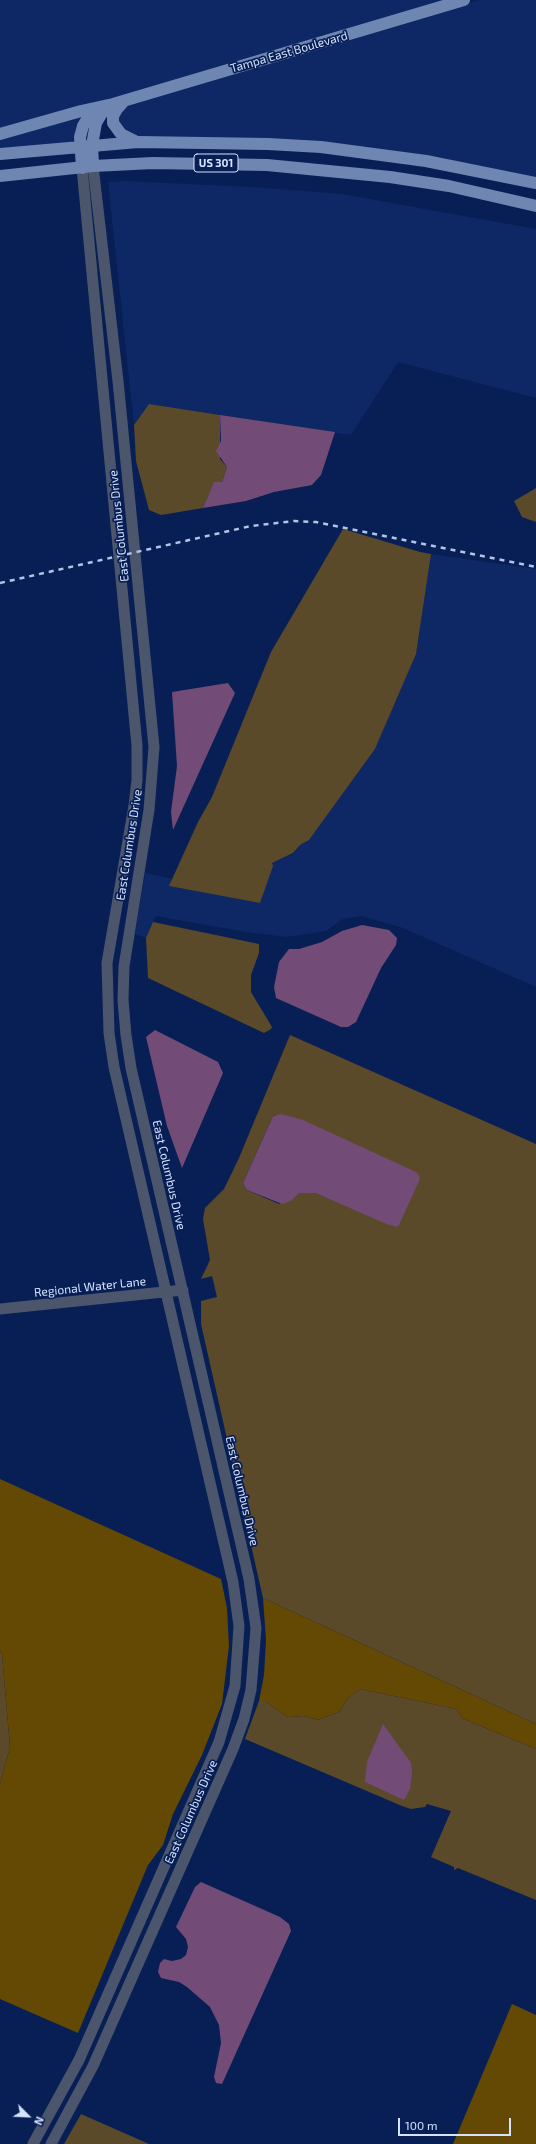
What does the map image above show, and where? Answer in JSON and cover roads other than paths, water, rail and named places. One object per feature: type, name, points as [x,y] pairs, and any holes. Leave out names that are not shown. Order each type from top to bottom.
[{"type":"main road","name":"Tampa East Boulevard","points":[[0,134],[113,104],[464,0]]},
{"type":"main road","points":[[125,100],[113,116],[113,123],[121,134],[138,142]]},
{"type":"main road","name":"Tampa East Boulevard","points":[[86,146],[102,113],[113,104]]},
{"type":"main road","points":[[88,167],[83,126],[92,109]]},
{"type":"main road","name":"US 301","points":[[0,154],[138,142],[225,142],[321,147],[427,161],[536,183]]},
{"type":"main road","points":[[320,169],[321,147]]},
{"type":"main road","name":"US 301","points":[[0,176],[88,167],[153,163],[220,163],[320,169],[449,186],[536,206]]},
{"type":"street","name":"East Columbus Drive","points":[[51,2144],[92,2066],[234,1749],[244,1719],[255,1662],[256,1628],[250,1579],[131,1068],[126,1035],[123,1000],[124,966],[133,902],[149,810],[154,746],[118,381],[88,167]]},
{"type":"street","name":"East Columbus Drive","points":[[33,2144],[79,2060],[219,1742],[228,1714],[238,1666],[240,1626],[233,1582],[114,1067],[109,1034],[107,963],[134,806],[137,780],[137,746],[102,383],[88,167]]},
{"type":"street","points":[[102,383],[118,381]]},
{"type":"street","points":[[117,899],[133,902]]},
{"type":"street","name":"Regional Water Lane","points":[[0,1309],[183,1290]]},
{"type":"street","points":[[79,2060],[92,2066]]},
{"type":"railway","points":[[0,583],[251,526],[294,521],[316,522],[536,567]]}]
